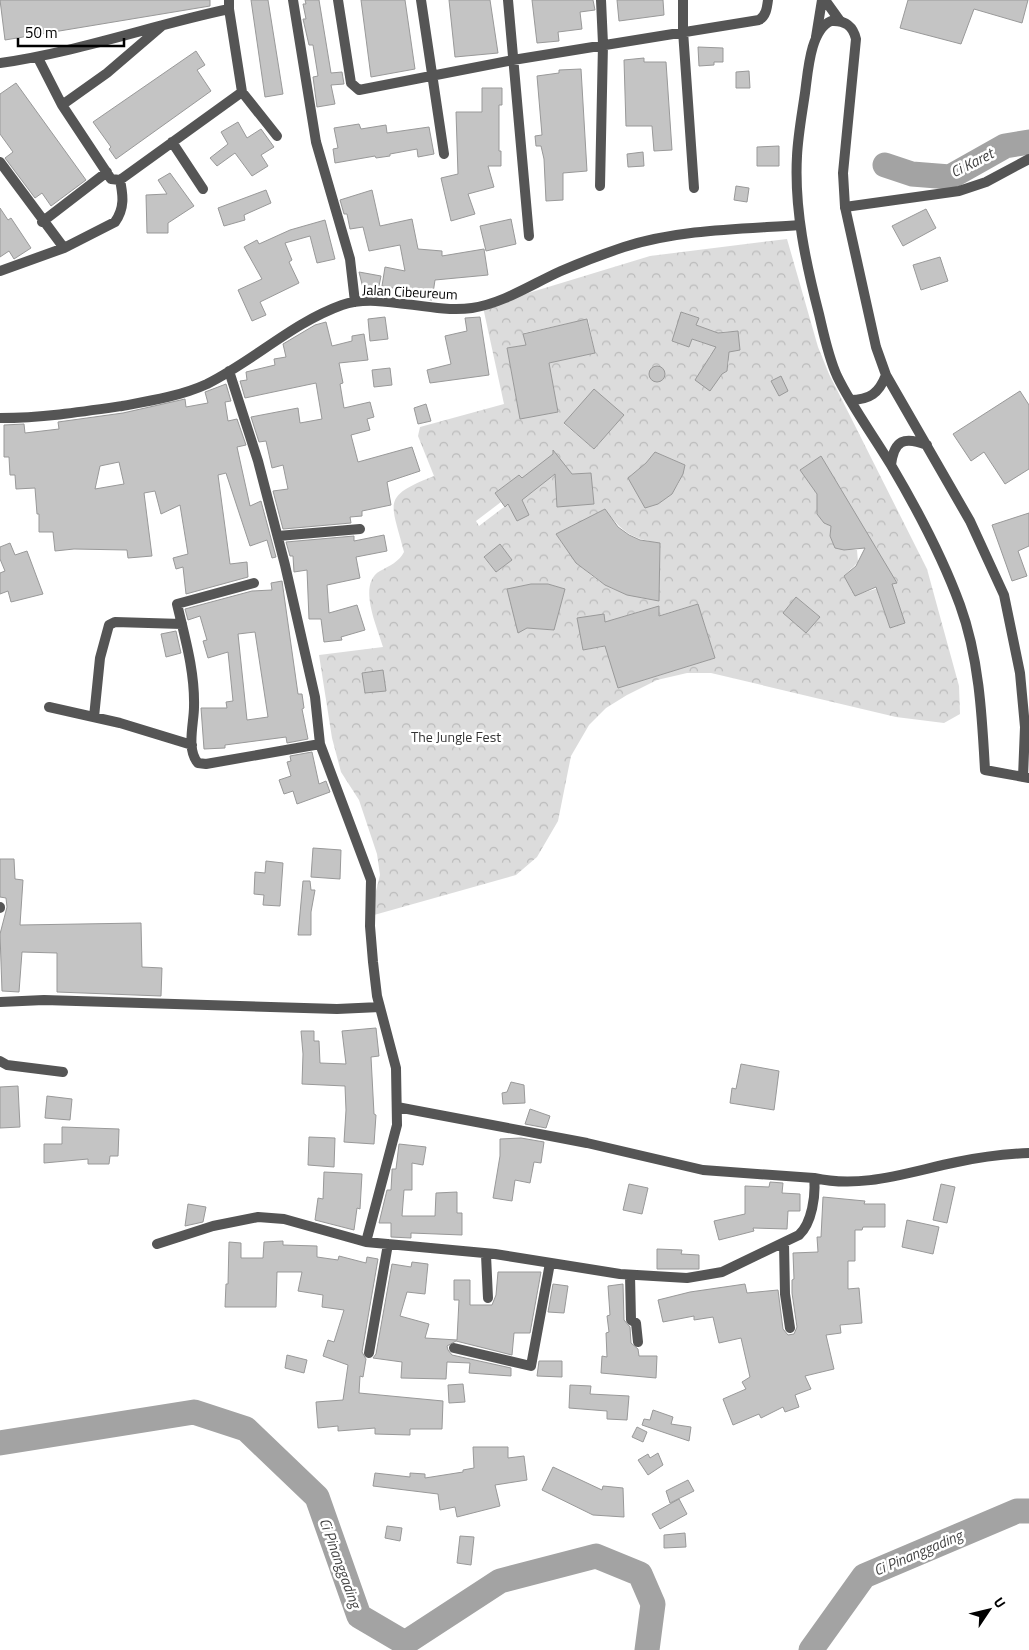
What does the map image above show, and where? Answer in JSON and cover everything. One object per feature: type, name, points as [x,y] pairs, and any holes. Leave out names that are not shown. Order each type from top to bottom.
[{"type":"street","points":[[293,0],[316,142],[350,260],[355,302]]},
{"type":"street","points":[[338,0],[351,83],[359,90],[603,44],[759,20],[768,8],[768,0]]},
{"type":"street","points":[[421,0],[444,154]]},
{"type":"street","points":[[508,0],[529,236]]},
{"type":"street","points":[[600,0],[603,44],[600,186]]},
{"type":"street","points":[[683,0],[683,31],[694,188]]},
{"type":"street","points":[[824,0],[840,21],[850,26],[855,34],[857,43],[843,173],[845,208],[876,348],[886,375],[970,521],[1004,595],[1020,673],[1025,726],[1026,777],[985,770],[977,673],[960,606],[925,527],[891,465],[850,400],[836,374],[828,350],[813,291],[800,224],[797,158],[808,72],[824,0]]},
{"type":"street","points":[[0,63],[38,58],[229,4],[242,92],[277,136]]},
{"type":"street","points":[[816,37],[824,25],[831,21],[840,21]]},
{"type":"street","points":[[62,105],[107,74],[166,23]]},
{"type":"street","points":[[38,58],[62,105],[113,180],[120,180],[242,92]]},
{"type":"street","points":[[172,142],[203,189]]},
{"type":"street","points":[[845,208],[959,191],[986,182],[1029,159]]},
{"type":"street","points":[[0,162],[42,222],[64,248]]},
{"type":"street","points":[[42,222],[107,172]]},
{"type":"street","points":[[0,271],[64,248],[115,222],[123,202],[120,180]]},
{"type":"street","name":"Jalan Cibeureum","points":[[0,418],[78,413],[151,401],[194,389],[229,371],[306,320],[344,304],[355,302],[396,303],[448,310],[471,308],[494,303],[560,271],[628,246],[674,236],[800,224]]},
{"type":"street","points":[[229,371],[258,461],[278,536],[304,646],[314,697],[320,744],[371,880],[370,926],[372,962],[380,1007],[396,1068],[397,1125],[366,1242]]},
{"type":"street","points":[[850,400],[863,399],[878,391],[886,375]]},
{"type":"street","points":[[891,465],[893,453],[900,443],[910,440],[927,445]]},
{"type":"street","points":[[278,536],[360,529]]},
{"type":"street","points":[[254,583],[177,604],[190,659],[194,706],[192,745],[195,760],[198,763],[206,764],[320,744]]},
{"type":"street","points":[[94,717],[100,658],[109,625],[115,622],[182,624]]},
{"type":"street","points":[[49,707],[94,717],[192,745]]},
{"type":"street","points":[[0,1002],[44,1000],[232,1004],[337,1009],[380,1007]]},
{"type":"street","points":[[0,1061],[7,1065],[63,1072]]},
{"type":"street","points":[[397,1107],[587,1143],[703,1170],[814,1178],[834,1183],[877,1182],[966,1160],[1029,1153]]},
{"type":"street","points":[[157,1244],[213,1226],[258,1217],[284,1219],[366,1242],[550,1263],[630,1275],[679,1278],[714,1275],[800,1235],[805,1229],[812,1205],[814,1178]]},
{"type":"street","points":[[369,1353],[388,1244]]},
{"type":"street","points":[[784,1244],[786,1294],[790,1328]]},
{"type":"street","points":[[486,1255],[488,1298]]},
{"type":"street","points":[[454,1348],[530,1366],[550,1263]]},
{"type":"street","points":[[630,1275],[631,1320],[637,1325],[638,1342]]},
{"type":"green space","name":"The Jungle Fest","points":[[787,239],[818,347],[829,374],[927,569],[959,686],[960,714],[944,723],[896,717],[711,673],[687,673],[657,680],[606,708],[589,725],[571,756],[558,821],[537,857],[516,875],[374,915],[373,903],[380,875],[377,854],[359,800],[341,772],[332,738],[319,655],[383,647],[373,617],[369,595],[370,585],[373,577],[397,561],[404,552],[394,511],[394,503],[398,496],[417,483],[434,476],[418,436],[420,427],[504,404],[483,307],[650,256]],"holes":[[[682,312],[699,318],[696,325],[708,330],[703,343],[692,339],[689,347],[672,341]],[[588,319],[595,353],[549,363],[557,412],[520,418],[507,348],[526,345],[524,333]],[[738,331],[740,350],[731,351],[721,345],[720,332]],[[714,353],[727,357],[729,362],[727,371],[719,375],[706,364],[710,355]],[[624,415],[594,449],[564,423]],[[655,452],[685,465],[680,481],[672,493],[660,502],[645,507],[628,478],[646,463]],[[821,456],[896,583],[855,595],[844,576],[858,562],[857,550],[835,548],[830,536],[831,526],[817,514],[817,494],[800,470]],[[591,473],[594,504],[567,474]],[[519,475],[529,488],[479,526],[476,521],[501,502],[495,493]],[[605,509],[622,529],[634,537],[660,543],[659,600],[641,597],[612,588],[599,581],[576,561],[556,534]],[[500,544],[512,560],[496,572],[484,558]],[[531,584],[548,584],[565,589],[554,630],[527,628],[518,632],[507,589]],[[893,588],[905,623],[890,628],[878,594]],[[796,597],[820,617],[806,633],[783,613]],[[698,604],[715,658],[618,688],[610,621],[644,610],[647,619]],[[578,618],[609,646],[583,650]]]},
{"type":"building","points":[[0,0],[210,0],[210,6],[5,40]]},
{"type":"building","points":[[251,0],[268,0],[283,94],[265,97]]},
{"type":"building","points":[[305,0],[319,0],[331,73],[342,72],[344,84],[331,85],[335,104],[317,107],[313,77],[318,76],[313,45],[309,45],[303,19],[306,19],[303,4],[306,4]]},
{"type":"building","points":[[361,0],[405,0],[415,69],[371,77]]},
{"type":"building","points":[[449,0],[490,0],[498,53],[455,57]]},
{"type":"building","points":[[532,0],[593,0],[595,10],[580,12],[582,29],[558,32],[559,41],[537,43]]},
{"type":"building","points":[[617,0],[663,0],[664,15],[619,21]]},
{"type":"building","points":[[908,0],[1028,0],[1022,23],[974,9],[961,44],[900,28]]},
{"type":"building","points":[[698,47],[723,48],[723,62],[699,66]]},
{"type":"building","points":[[196,51],[205,65],[197,70],[211,91],[116,159],[109,149],[111,147],[93,122]]},
{"type":"building","points":[[644,58],[644,62],[666,62],[672,150],[654,151],[652,126],[626,126],[624,60]]},
{"type":"building","points":[[581,69],[587,171],[563,173],[563,200],[546,201],[544,159],[541,146],[536,146],[535,136],[542,135],[537,76],[559,73],[559,70]]},
{"type":"building","points":[[749,71],[750,88],[736,88],[736,72]]},
{"type":"building","points":[[16,83],[86,180],[51,206],[42,193],[35,198],[5,158],[13,152],[0,134],[0,94]]},
{"type":"building","points":[[482,88],[502,88],[502,105],[499,105],[499,151],[501,151],[501,166],[488,166],[494,187],[468,194],[475,214],[451,221],[441,178],[458,174],[456,112],[482,112]]},
{"type":"building","points":[[238,122],[247,138],[261,129],[274,147],[261,155],[268,166],[252,176],[235,153],[217,166],[210,158],[228,144],[221,132]]},
{"type":"building","points":[[359,124],[361,129],[386,125],[387,133],[429,127],[434,154],[418,157],[417,149],[390,154],[390,156],[376,158],[375,156],[335,163],[333,149],[338,148],[334,128]]},
{"type":"building","points":[[779,146],[779,166],[757,166],[757,147]]},
{"type":"building","points":[[643,152],[644,166],[628,167],[627,154]]},
{"type":"building","points":[[170,173],[194,206],[168,223],[168,233],[147,233],[146,195],[167,194],[158,180]]},
{"type":"building","points":[[736,186],[749,188],[747,202],[734,200]]},
{"type":"building","points":[[266,190],[271,203],[244,215],[245,220],[224,226],[218,208]]},
{"type":"building","points":[[372,190],[380,226],[412,219],[418,249],[442,251],[442,256],[484,249],[488,275],[435,280],[432,300],[407,297],[408,291],[382,286],[385,267],[405,271],[400,245],[369,251],[363,227],[350,229],[347,214],[344,214],[340,200]]},
{"type":"building","points":[[0,208],[8,220],[11,218],[31,248],[14,259],[9,251],[0,257]]},
{"type":"building","points":[[926,209],[936,228],[903,246],[892,226]]},
{"type":"building","points":[[511,219],[516,244],[486,251],[480,226]]},
{"type":"building","points":[[325,220],[335,259],[317,263],[310,236],[285,243],[292,260],[289,262],[299,283],[260,302],[266,315],[252,321],[238,290],[262,279],[244,247],[257,240],[259,244],[290,230]]},
{"type":"building","points":[[940,257],[948,281],[921,290],[913,265]]},
{"type":"building","points":[[359,272],[381,276],[378,291],[363,288]]},
{"type":"building","points":[[681,312],[699,318],[696,325],[718,333],[738,331],[740,350],[729,352],[727,371],[722,374],[710,391],[695,380],[716,347],[692,339],[689,347],[672,341]]},
{"type":"building","points":[[385,317],[388,339],[370,341],[368,319]]},
{"type":"building","points":[[480,317],[489,375],[430,383],[427,370],[451,364],[445,336],[467,331],[465,318]]},
{"type":"building","points":[[587,319],[595,353],[549,363],[558,412],[520,419],[507,348],[526,345],[523,334]]},
{"type":"building","points":[[326,322],[332,346],[352,341],[352,336],[364,334],[368,360],[339,363],[343,383],[340,384],[344,408],[370,402],[374,417],[367,419],[370,430],[351,435],[358,462],[412,447],[420,471],[387,482],[391,505],[362,511],[362,516],[350,517],[351,523],[283,529],[273,491],[288,489],[283,465],[272,468],[266,441],[259,442],[251,417],[298,408],[300,423],[322,419],[316,383],[245,398],[240,381],[247,380],[246,372],[275,365],[274,359],[286,357],[283,344],[315,325]]},
{"type":"building","points":[[654,366],[660,366],[665,371],[663,380],[654,382],[649,377],[649,371]]},
{"type":"building","points":[[390,368],[392,385],[374,387],[372,370]]},
{"type":"building","points":[[781,376],[788,391],[779,396],[771,381]]},
{"type":"building","points":[[226,384],[231,401],[225,402],[228,421],[237,419],[246,445],[237,447],[250,506],[261,501],[276,557],[272,558],[267,540],[250,546],[226,473],[218,475],[230,564],[247,562],[248,577],[186,594],[183,567],[176,569],[173,558],[188,554],[180,505],[161,514],[155,491],[144,493],[152,556],[128,558],[127,550],[74,549],[55,551],[53,532],[39,532],[39,514],[37,514],[35,488],[16,489],[15,475],[10,475],[9,457],[4,457],[4,425],[24,424],[25,433],[59,429],[58,422],[123,413],[185,399],[186,407],[208,403],[205,392]],"holes":[[[119,462],[124,484],[95,489],[100,466]]]},
{"type":"building","points":[[594,389],[624,415],[594,449],[564,423]]},
{"type":"building","points":[[1020,391],[1029,405],[1029,469],[1005,484],[984,452],[971,461],[953,434]]},
{"type":"building","points":[[426,404],[431,421],[418,424],[414,408]]},
{"type":"building","points":[[553,450],[572,474],[591,473],[594,504],[557,507],[555,474],[522,500],[529,515],[517,521],[508,504],[505,507],[495,493],[519,475],[522,478],[553,454]]},
{"type":"building","points":[[655,452],[685,465],[683,474],[672,494],[658,504],[645,508],[628,478],[646,463]]},
{"type":"building","points":[[821,456],[897,583],[892,584],[905,623],[890,628],[876,587],[855,596],[844,576],[856,566],[865,548],[844,550],[835,548],[830,536],[831,526],[824,523],[817,514],[817,494],[800,470]]},
{"type":"building","points":[[605,509],[618,527],[629,535],[640,540],[660,543],[659,601],[627,595],[605,585],[576,563],[556,534]]},
{"type":"building","points":[[1029,513],[1029,546],[1018,551],[1027,576],[1012,581],[992,525]]},
{"type":"building","points":[[384,535],[387,551],[356,557],[360,578],[327,585],[329,613],[357,605],[365,630],[341,637],[342,640],[324,642],[321,619],[309,619],[307,570],[294,572],[293,556],[290,556],[286,542],[354,536],[354,541]]},
{"type":"building","points":[[10,543],[15,555],[27,551],[43,594],[11,602],[8,591],[0,594],[0,573],[5,571],[0,559],[0,547]]},
{"type":"building","points":[[500,544],[512,560],[496,572],[484,557]]},
{"type":"building","points":[[282,581],[298,694],[302,694],[304,708],[302,709],[308,739],[287,743],[286,737],[225,745],[225,748],[204,749],[201,708],[227,708],[226,702],[233,701],[228,652],[208,658],[203,641],[207,640],[200,616],[188,620],[185,609],[252,591],[272,590],[271,583]],"holes":[[[255,632],[268,717],[247,720],[238,634]]]},
{"type":"building","points":[[531,584],[548,584],[565,589],[554,630],[527,628],[518,633],[507,589]]},
{"type":"building","points":[[796,597],[820,617],[806,633],[783,613]]},
{"type":"building","points":[[698,604],[715,658],[618,688],[605,646],[583,650],[577,618],[604,614],[605,622],[659,606],[659,616]]},
{"type":"building","points":[[176,631],[181,653],[166,657],[161,634]]},
{"type":"building","points":[[383,670],[386,691],[365,693],[362,673]]},
{"type":"building","points":[[312,752],[319,784],[326,781],[330,792],[297,804],[293,791],[284,794],[279,780],[291,776],[287,762],[291,761],[290,756]]},
{"type":"building","points":[[313,848],[341,850],[340,879],[311,877]]},
{"type":"building","points":[[0,859],[14,859],[15,879],[23,880],[20,925],[141,923],[142,967],[162,968],[161,996],[57,992],[57,953],[22,952],[19,992],[2,991],[0,934],[7,907],[6,898],[0,897]]},
{"type":"building","points":[[266,861],[283,863],[280,906],[263,905],[264,895],[254,894],[255,872],[265,873]]},
{"type":"building","points":[[303,881],[310,881],[311,890],[315,890],[311,912],[311,935],[298,935]]},
{"type":"building","points":[[376,1028],[379,1056],[371,1057],[374,1114],[376,1115],[374,1144],[344,1142],[345,1086],[302,1084],[303,1054],[301,1031],[314,1031],[314,1041],[319,1041],[320,1063],[346,1064],[342,1031]]},
{"type":"building","points":[[741,1064],[779,1071],[774,1110],[730,1103],[732,1088],[736,1089]]},
{"type":"building","points":[[511,1082],[524,1085],[525,1103],[503,1104],[502,1093],[507,1092]]},
{"type":"building","points":[[18,1086],[20,1127],[0,1128],[0,1087]]},
{"type":"building","points":[[47,1096],[72,1099],[70,1120],[45,1118]]},
{"type":"building","points":[[530,1109],[550,1116],[546,1128],[525,1124]]},
{"type":"building","points":[[62,1127],[119,1129],[118,1156],[110,1156],[109,1164],[88,1164],[88,1159],[44,1163],[44,1144],[62,1144]]},
{"type":"building","points":[[309,1137],[335,1138],[334,1167],[308,1165]]},
{"type":"building","points":[[521,1138],[544,1142],[541,1163],[534,1162],[530,1183],[515,1180],[512,1201],[493,1198],[500,1156],[500,1139]]},
{"type":"building","points":[[399,1144],[426,1147],[423,1165],[412,1163],[412,1190],[404,1190],[402,1216],[435,1216],[436,1193],[457,1192],[457,1213],[462,1213],[462,1235],[411,1233],[411,1238],[391,1237],[391,1223],[379,1223],[387,1190],[391,1190],[392,1169],[396,1169]]},
{"type":"building","points":[[324,1172],[362,1174],[360,1209],[357,1208],[354,1230],[315,1220],[318,1198],[323,1199]]},
{"type":"building","points":[[770,1182],[783,1183],[782,1193],[800,1194],[800,1211],[788,1211],[787,1229],[753,1228],[754,1231],[719,1240],[714,1221],[745,1214],[745,1186],[769,1187]]},
{"type":"building","points":[[629,1184],[648,1188],[642,1214],[623,1210]]},
{"type":"building","points":[[941,1184],[955,1187],[947,1223],[933,1220]]},
{"type":"building","points":[[823,1197],[865,1201],[864,1204],[885,1204],[885,1227],[863,1227],[862,1230],[855,1230],[855,1261],[848,1261],[848,1289],[859,1288],[862,1323],[840,1325],[841,1333],[826,1335],[834,1369],[805,1376],[811,1389],[795,1395],[799,1407],[785,1412],[783,1407],[761,1418],[759,1414],[733,1425],[723,1399],[746,1389],[742,1382],[750,1377],[741,1338],[719,1343],[713,1317],[694,1320],[694,1316],[663,1322],[658,1300],[690,1292],[745,1284],[747,1293],[778,1290],[783,1329],[788,1335],[794,1334],[797,1327],[792,1293],[792,1280],[794,1279],[793,1253],[818,1252],[817,1237],[821,1237]]},
{"type":"building","points":[[188,1204],[206,1207],[203,1222],[185,1226]]},
{"type":"building","points":[[907,1220],[939,1227],[933,1254],[902,1247]]},
{"type":"building","points":[[283,1241],[283,1245],[317,1246],[317,1257],[338,1260],[339,1256],[366,1263],[367,1257],[378,1259],[362,1352],[366,1359],[363,1377],[360,1376],[359,1393],[443,1401],[442,1429],[410,1429],[410,1435],[375,1434],[375,1428],[338,1431],[338,1426],[318,1428],[316,1402],[343,1400],[348,1365],[323,1356],[328,1340],[334,1342],[344,1310],[322,1307],[323,1295],[298,1291],[302,1272],[277,1272],[276,1307],[225,1307],[226,1284],[228,1284],[229,1242],[241,1243],[241,1258],[263,1258],[264,1242]]},
{"type":"building","points":[[657,1249],[682,1250],[681,1254],[699,1255],[699,1269],[657,1269]]},
{"type":"building","points":[[412,1262],[428,1264],[425,1294],[407,1292],[400,1316],[429,1324],[425,1338],[457,1340],[459,1300],[454,1300],[454,1280],[470,1280],[470,1305],[492,1305],[496,1295],[498,1272],[541,1272],[530,1333],[514,1333],[512,1355],[456,1341],[447,1346],[452,1355],[511,1368],[511,1376],[469,1373],[470,1363],[447,1362],[446,1379],[401,1378],[402,1362],[373,1358],[376,1354],[392,1264],[411,1267]]},
{"type":"building","points":[[553,1284],[568,1286],[564,1313],[548,1312]]},
{"type":"building","points":[[623,1284],[624,1320],[630,1327],[631,1343],[638,1349],[639,1356],[657,1356],[656,1378],[601,1373],[602,1356],[607,1357],[606,1333],[609,1332],[607,1316],[610,1315],[608,1286]]},
{"type":"building","points":[[287,1355],[307,1360],[304,1373],[285,1368]]},
{"type":"building","points":[[539,1361],[562,1361],[562,1377],[537,1376]]},
{"type":"building","points":[[463,1384],[465,1402],[449,1403],[448,1385]]},
{"type":"building","points":[[570,1385],[591,1386],[590,1394],[629,1396],[627,1420],[607,1419],[607,1411],[569,1408]]},
{"type":"building","points":[[653,1410],[673,1417],[671,1424],[691,1427],[689,1441],[642,1425],[644,1419],[650,1420]]},
{"type":"building","points":[[637,1427],[647,1432],[643,1442],[632,1437]]},
{"type":"building","points":[[473,1447],[508,1447],[508,1458],[524,1456],[527,1480],[495,1485],[500,1506],[457,1517],[455,1507],[440,1510],[438,1494],[373,1486],[375,1473],[410,1477],[410,1473],[425,1474],[425,1478],[463,1472],[463,1470],[474,1468]]},
{"type":"building","points":[[658,1453],[663,1465],[648,1475],[638,1460],[648,1454],[650,1458]]},
{"type":"building","points":[[553,1467],[602,1490],[603,1486],[623,1488],[624,1517],[593,1515],[542,1490]]},
{"type":"building","points":[[688,1480],[694,1491],[670,1503],[666,1491]]},
{"type":"building","points":[[679,1499],[687,1514],[660,1529],[652,1514]]},
{"type":"building","points":[[387,1526],[402,1528],[400,1541],[385,1538]]},
{"type":"building","points":[[685,1533],[686,1547],[664,1548],[664,1535]]},
{"type":"building","points":[[460,1536],[474,1537],[471,1565],[457,1563]]},
{"type":"waterway","name":"Ci Karet","points":[[885,165],[912,174],[950,177],[1005,146],[1029,142]]},
{"type":"waterway","name":"Ci Pinanggading","points":[[0,1443],[194,1412],[246,1429],[317,1497],[359,1616],[405,1643],[500,1581],[596,1556],[640,1574],[653,1604],[647,1650]]},
{"type":"waterway","name":"Ci Pinanggading","points":[[811,1650],[864,1576],[1017,1511],[1029,1511]]}]
